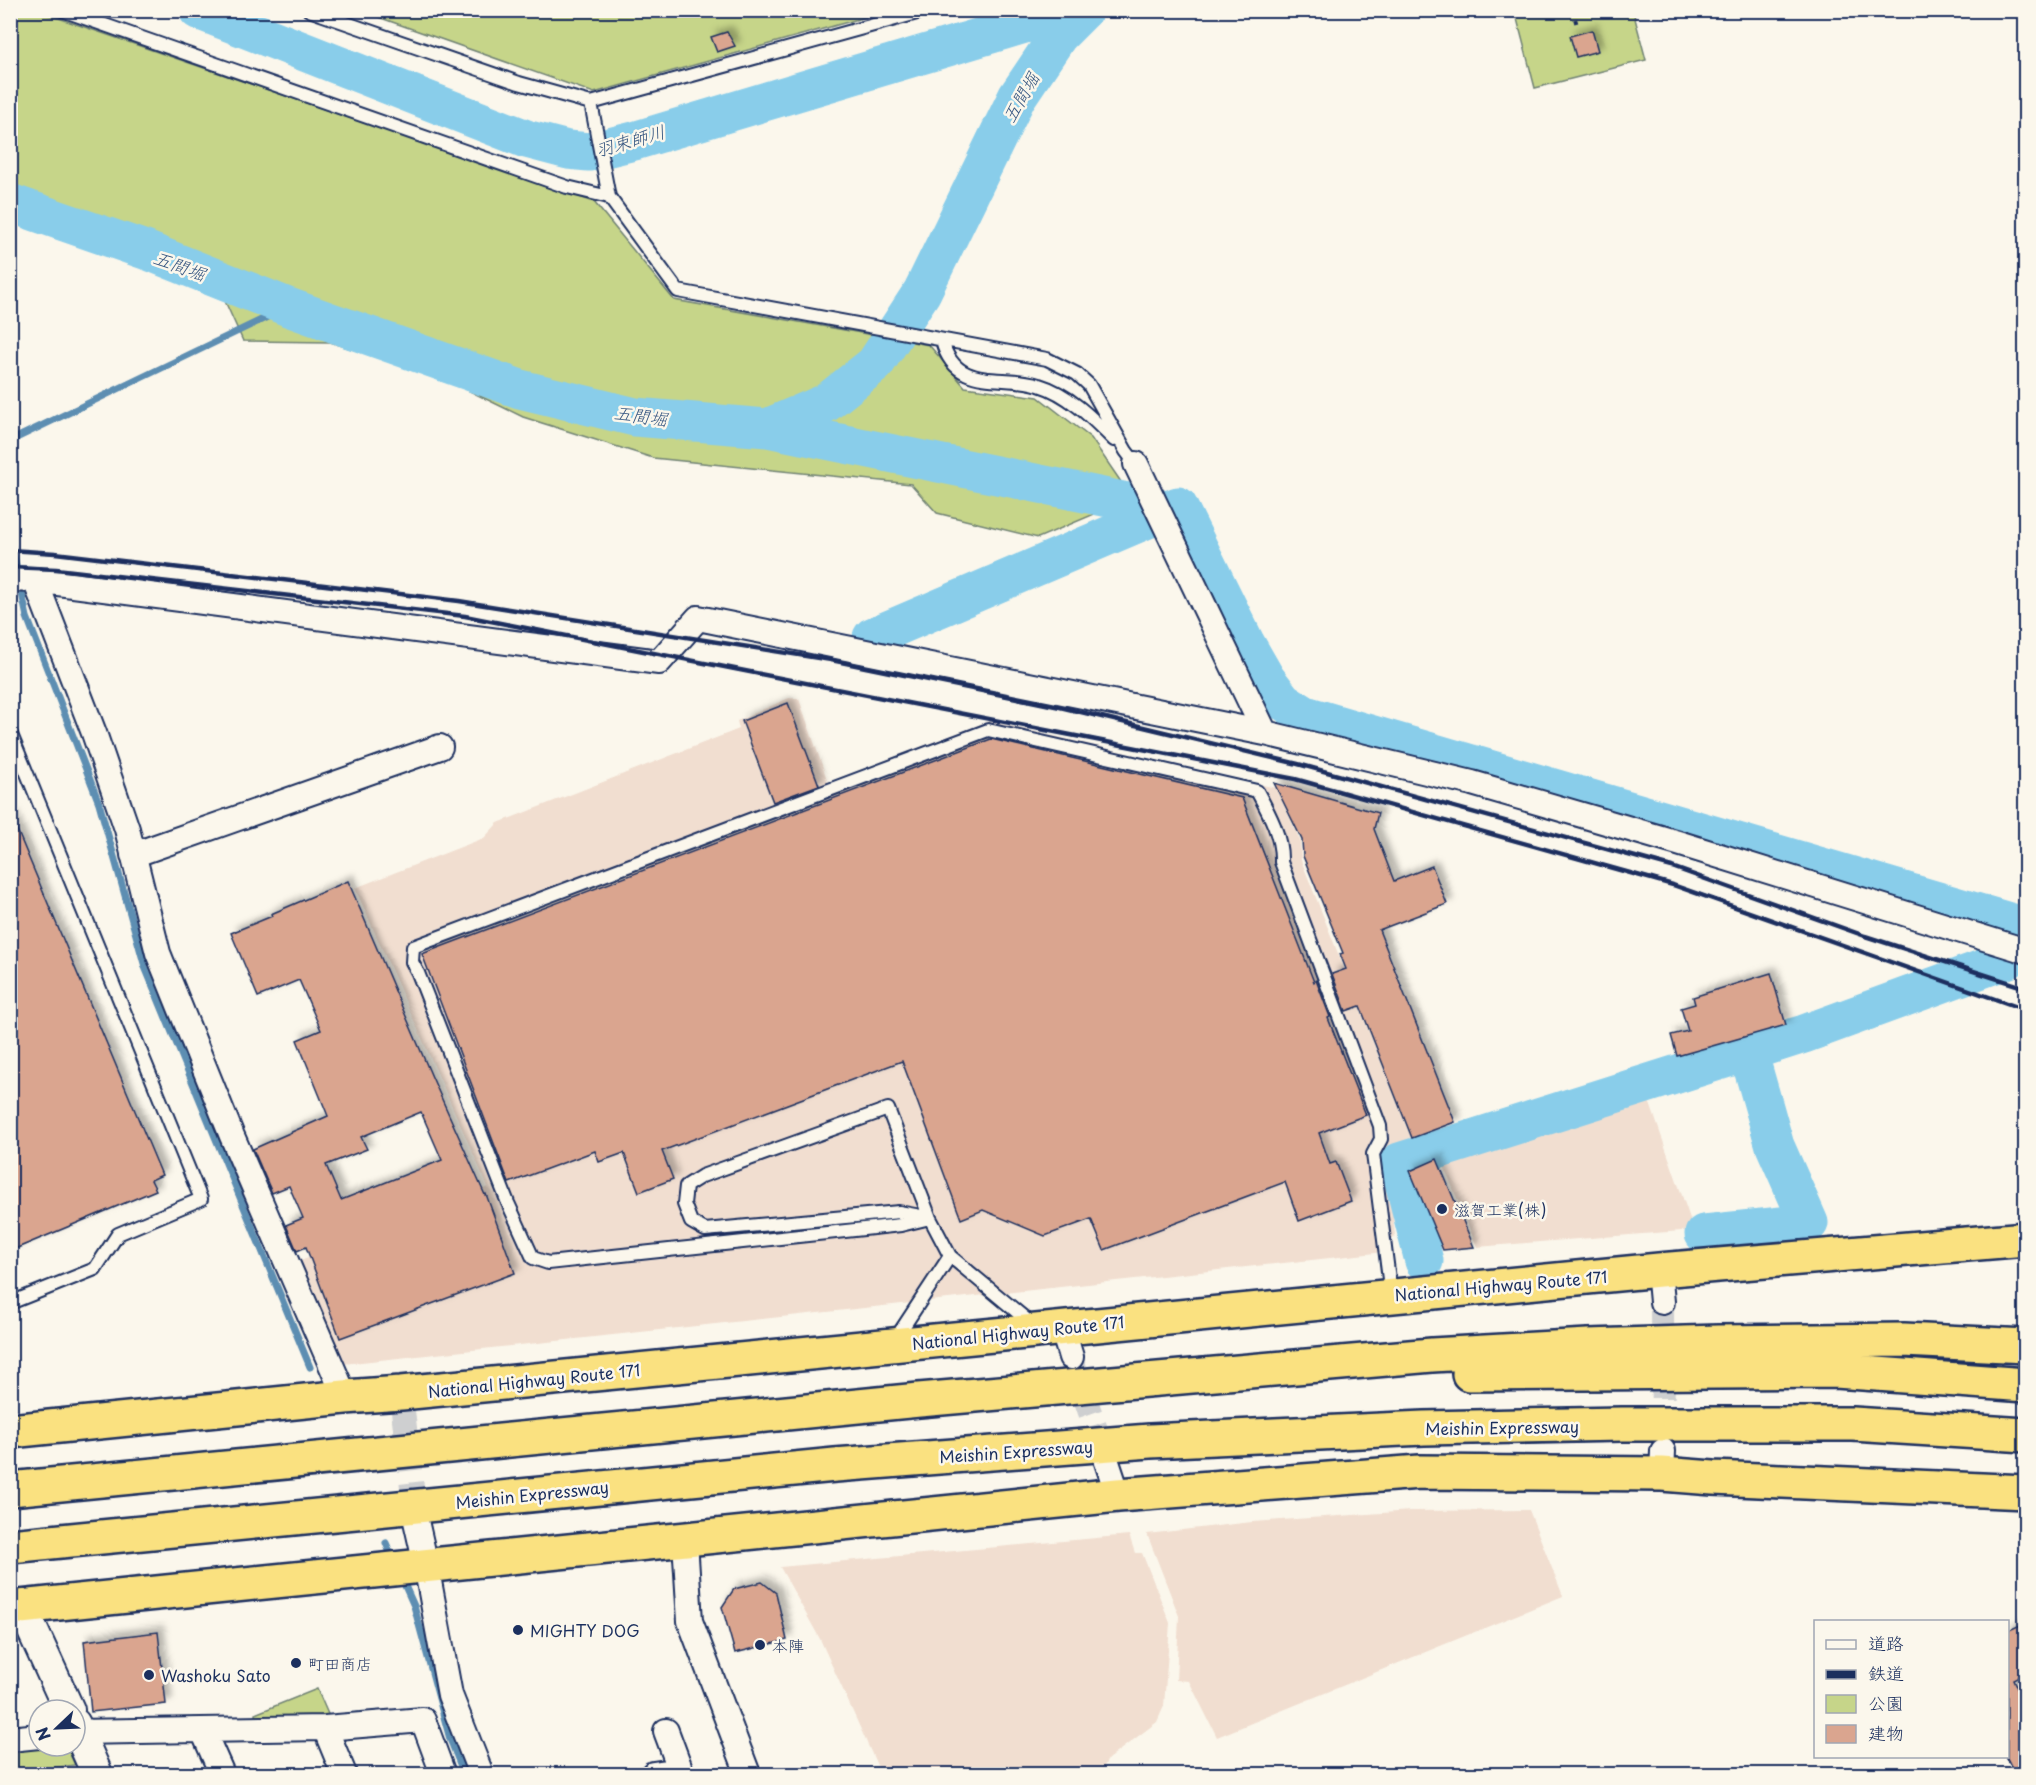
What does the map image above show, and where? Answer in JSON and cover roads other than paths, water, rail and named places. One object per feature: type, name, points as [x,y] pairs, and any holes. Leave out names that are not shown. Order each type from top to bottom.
[{"type":"highway","points":[[1893,1251],[1946,1232],[2025,1223]]},
{"type":"highway","name":"National Highway Route 171","points":[[10,1431],[345,1397],[402,1402],[892,1344],[1057,1338],[1391,1296],[1660,1286],[1893,1251],[2025,1239]]},
{"type":"highway","points":[[10,1490],[919,1400],[1432,1355],[1588,1346],[1718,1342],[1904,1340],[2025,1346]]},
{"type":"highway","points":[[919,1400],[1198,1380],[1406,1374],[1836,1371],[2025,1385]]},
{"type":"highway","name":"Meishin Expressway","points":[[10,1546],[835,1465],[1150,1441],[1425,1428],[1622,1424],[1853,1424],[2025,1435]]},
{"type":"highway","points":[[16,1608],[1118,1496],[1420,1472],[1663,1462],[1713,1478],[2025,1492]]},
{"type":"street","points":[[1131,457],[1151,494],[1265,733]]},
{"type":"street","points":[[10,579],[35,580],[659,662],[698,618],[1265,733],[1472,783],[1678,843],[2025,951]]},
{"type":"street","points":[[35,580],[127,829],[158,953],[232,1136],[345,1397]]},
{"type":"street","points":[[133,855],[440,747]]},
{"type":"street","points":[[1104,1454],[1118,1496]]},
{"type":"street","points":[[416,1521],[450,1695],[481,1774]]},
{"type":"street","points":[[685,1541],[690,1621],[748,1774]]},
{"type":"street","points":[[16,1608],[61,1698]]},
{"type":"street","points":[[87,1726],[203,1731],[325,1728],[423,1720],[443,1774]]},
{"type":"street","points":[[325,1728],[344,1774]]},
{"type":"street","points":[[203,1731],[222,1774]]},
{"type":"street","points":[[653,1774],[681,1772],[666,1731]]},
{"type":"street","points":[[10,1739],[27,1737]]},
{"type":"street","points":[[87,1753],[97,1774]]},
{"type":"lane","points":[[62,10],[567,187],[609,197]]},
{"type":"lane","points":[[309,10],[519,83],[591,103],[928,10]]},
{"type":"lane","points":[[591,103],[609,197],[678,291],[921,336],[942,342],[1047,359],[1071,370],[1089,385],[1131,457]]},
{"type":"lane","points":[[942,342],[946,356],[956,369],[982,378],[1039,385],[1071,401],[1131,457]]},
{"type":"lane","points":[[930,1218],[901,1225],[548,1263],[533,1258],[508,1203],[412,962],[413,947],[988,730],[1257,791],[1269,813],[1281,848],[1281,862],[1380,1126],[1381,1139],[1373,1154],[1391,1296]]},
{"type":"lane","points":[[10,732],[201,1198],[118,1234],[95,1269],[10,1303]]},
{"type":"lane","points":[[930,1218],[898,1212],[705,1230],[691,1222],[684,1204],[686,1186],[702,1176],[888,1109],[930,1218],[950,1256],[1057,1338]]},
{"type":"lane","points":[[892,1344],[950,1256]]},
{"type":"waterway","name":"羽束師川","points":[[198,10],[526,139],[568,150],[589,152],[634,141],[1071,10]]},
{"type":"waterway","name":"五間堀","points":[[10,203],[148,251],[288,307],[520,389],[635,417],[767,428],[826,403],[875,364],[922,292],[1017,97],[1058,36],[1084,10]]},
{"type":"waterway","points":[[10,441],[288,307]]},
{"type":"waterway","points":[[767,428],[1167,510]]},
{"type":"waterway","points":[[10,465],[11,441]]},
{"type":"waterway","points":[[872,637],[1178,506],[1246,644],[1266,679],[1283,701],[1305,715],[2016,924],[2026,925]]},
{"type":"waterway","points":[[10,537],[27,617],[99,803],[145,967],[310,1367]]},
{"type":"waterway","points":[[1424,1261],[1399,1162],[1804,1034],[2009,959]]},
{"type":"waterway","points":[[1704,1234],[1809,1223],[1775,1146],[1748,1051]]},
{"type":"waterway","points":[[386,1543],[393,1559]]},
{"type":"waterway","points":[[401,1577],[414,1606],[450,1739],[464,1774]]},
{"type":"tunnel","points":[[1662,1302],[1663,1440]]},
{"type":"tunnel","points":[[1071,1357],[1104,1453]]},
{"type":"tunnel","points":[[403,1411],[416,1521]]},
{"type":"railway","points":[[10,550],[55,553],[459,601],[831,660],[1060,707],[1298,764],[1672,867],[1865,936],[2026,988]]},
{"type":"railway","points":[[10,567],[56,569],[465,616],[1295,779],[1673,885],[2026,1010]]},
{"type":"place","name":"滋賀工業(株)","points":[[1442,1209]]},
{"type":"place","name":"MIGHTY DOG","points":[[518,1630]]},
{"type":"place","name":"本陣","points":[[760,1645]]},
{"type":"place","name":"町田商店","points":[[296,1663]]},
{"type":"place","name":"Washoku Sato","points":[[149,1675]]}]
